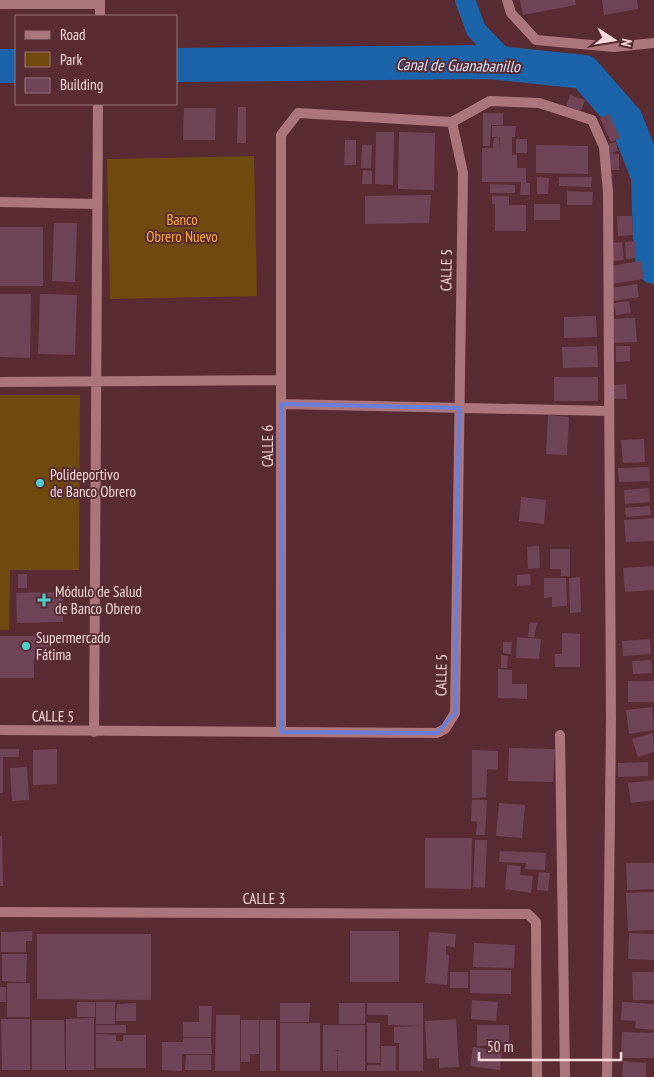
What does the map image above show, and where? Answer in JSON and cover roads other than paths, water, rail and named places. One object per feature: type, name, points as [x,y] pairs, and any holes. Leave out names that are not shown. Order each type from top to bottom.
[{"type":"street","points":[[507,0],[511,13],[536,40],[614,47],[654,43]]},
{"type":"street","points":[[0,4],[100,2],[100,15]]},
{"type":"street","points":[[452,122],[490,101],[539,103],[592,120],[604,147],[608,192],[611,720],[607,1077]]},
{"type":"street","points":[[94,732],[98,105]]},
{"type":"street","name":"CALLE 6","points":[[281,732],[281,136],[298,113],[452,122]]},
{"type":"street","name":"CALLE 5","points":[[0,730],[437,733],[445,728],[455,713],[462,173],[452,122]]},
{"type":"street","points":[[0,202],[96,204]]},
{"type":"street","points":[[0,382],[97,383],[280,380]]},
{"type":"street","points":[[282,404],[608,411]]},
{"type":"street","points":[[560,736],[565,1077]]},
{"type":"street","name":"CALLE 3","points":[[0,912],[528,914],[536,922],[537,1077]]},
{"type":"waterway","points":[[465,0],[476,30],[510,65]]},
{"type":"waterway","name":"Canal de Guanabanillo","points":[[178,65],[489,62],[584,72],[626,120],[648,176],[650,244],[654,267]]},
{"type":"waterway","points":[[0,66],[15,66]]},
{"type":"place","name":"Polideportivo de Banco Obrero","points":[[40,483]]},
{"type":"place","name":"Módulo de Salud de Banco Obrero","points":[[44,600]]},
{"type":"place","name":"Supermercado Fátima","points":[[26,646]]},
{"type":"park label","name":"Banco Obrero Nuevo","points":[[182,228]]}]
